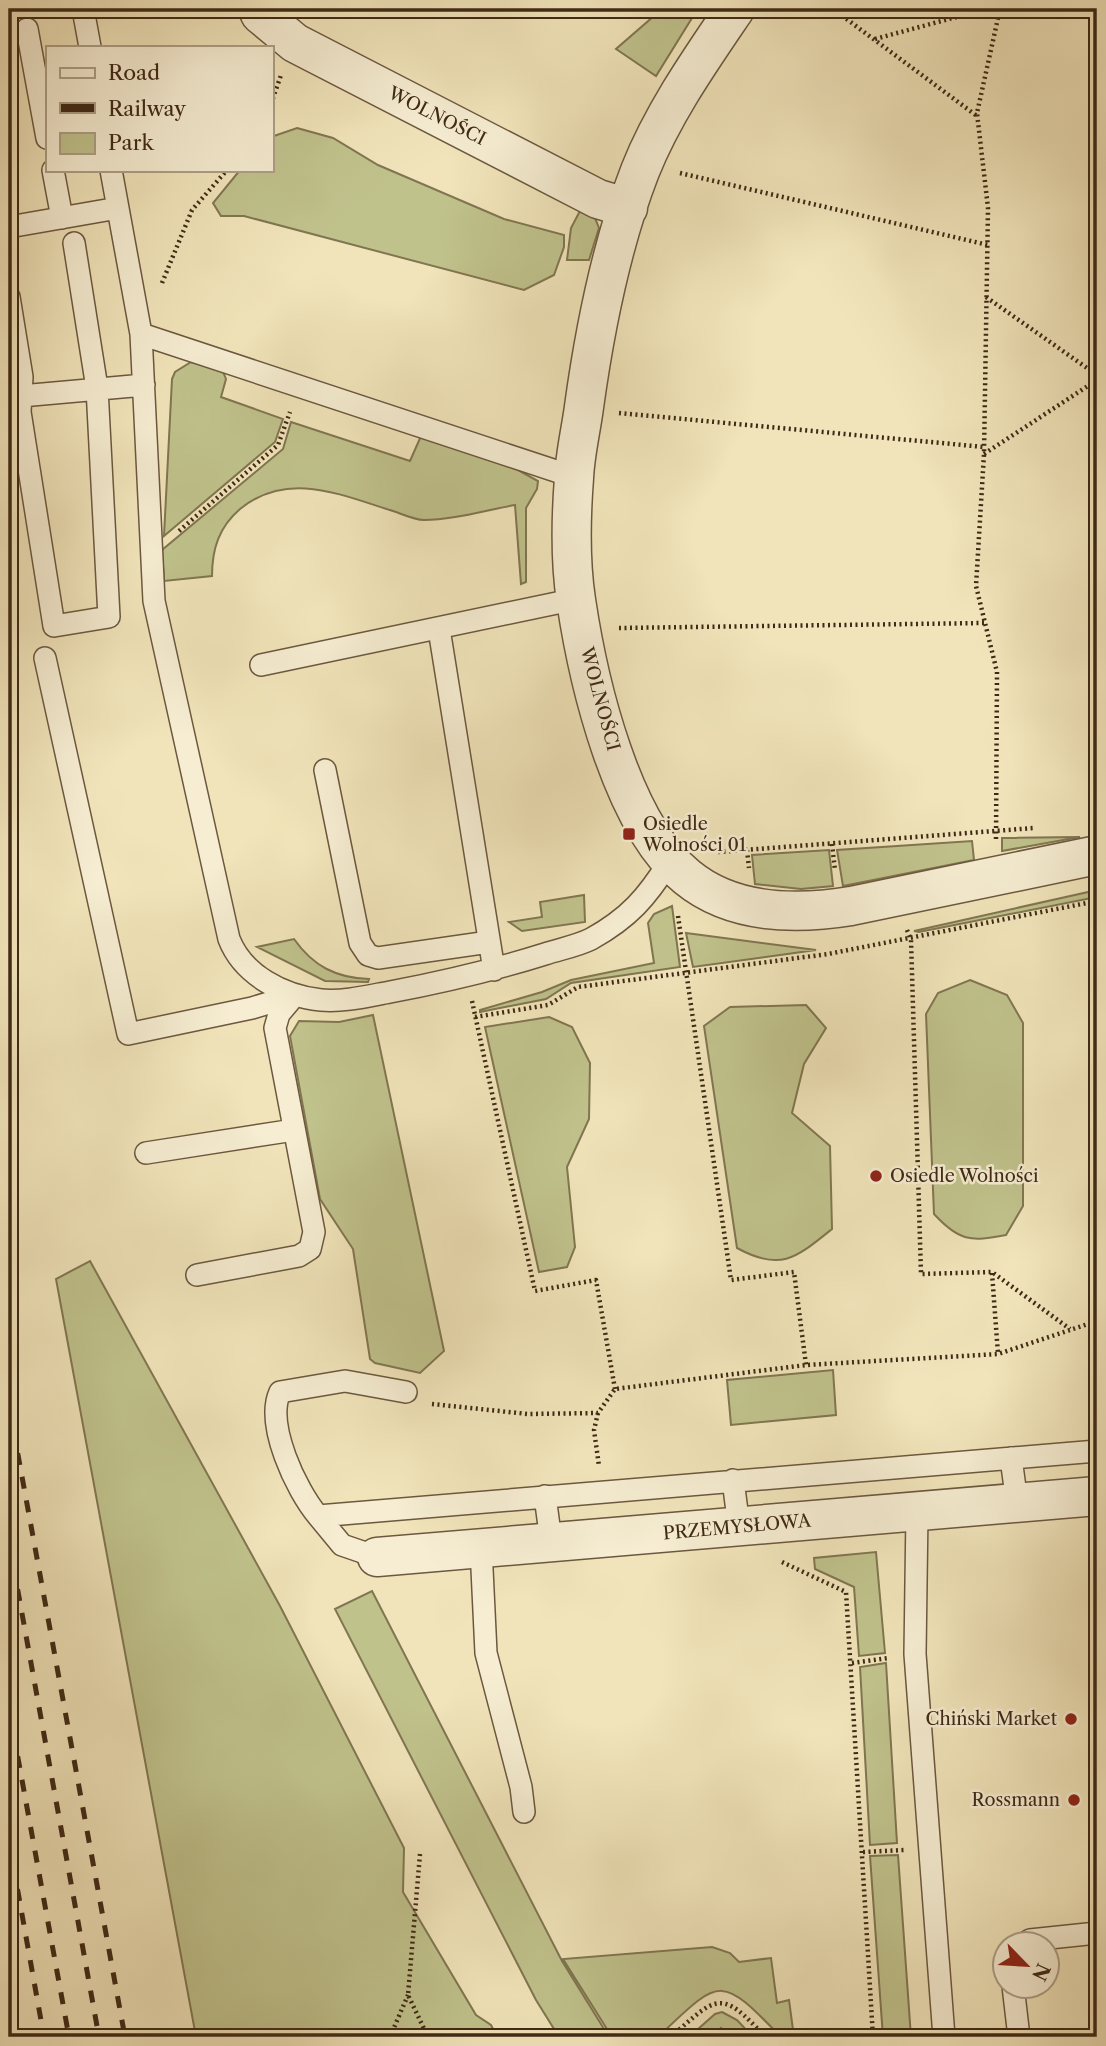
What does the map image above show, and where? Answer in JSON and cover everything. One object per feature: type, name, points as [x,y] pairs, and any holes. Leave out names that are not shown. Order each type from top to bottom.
[{"type":"street","name":"WOLNOŚCI","points":[[258,9],[260,14],[295,43],[598,199],[628,208]]},
{"type":"street","name":"WOLNOŚCI","points":[[735,9],[701,60],[641,169],[596,323],[574,477],[576,599],[607,738],[638,815],[670,862],[703,887],[765,911],[825,910],[1097,855]]},
{"type":"street","name":"PRZEMYSŁOWA","points":[[377,1557],[1097,1496]]},
{"type":"lane","points":[[83,9],[90,46]]},
{"type":"lane","points":[[27,29],[46,133]]},
{"type":"lane","points":[[53,172],[62,218]]},
{"type":"lane","points":[[111,172],[141,334],[153,601],[229,939],[236,956],[251,971],[295,995],[323,1000],[346,1000],[467,976],[590,940],[641,905],[670,862]]},
{"type":"lane","points":[[9,227],[118,208]]},
{"type":"lane","points":[[9,297],[22,377],[20,411],[54,626],[109,617],[97,388],[74,243]]},
{"type":"lane","points":[[141,334],[574,477]]},
{"type":"lane","points":[[21,396],[144,385]]},
{"type":"lane","points":[[261,665],[576,599]]},
{"type":"lane","points":[[439,629],[494,970]]},
{"type":"lane","points":[[46,657],[128,1034],[252,1008],[295,995]]},
{"type":"lane","points":[[325,770],[360,943],[368,955],[379,957],[489,942]]},
{"type":"lane","points":[[197,1275],[299,1256],[310,1249],[314,1231],[275,1028],[279,1014],[295,995]]},
{"type":"lane","points":[[146,1153],[294,1130]]},
{"type":"lane","points":[[377,1557],[342,1545],[300,1495],[285,1458],[275,1403],[280,1392],[345,1381],[406,1392]]},
{"type":"lane","points":[[318,1516],[1097,1451]]},
{"type":"lane","points":[[1012,1458],[1017,1503]]},
{"type":"lane","points":[[733,1480],[739,1527]]},
{"type":"lane","points":[[545,1496],[551,1541]]},
{"type":"lane","points":[[917,1512],[915,1654],[944,2037]]},
{"type":"lane","points":[[481,1548],[486,1653],[521,1787],[524,1812]]},
{"type":"lane","points":[[1060,1937],[1097,1933]]},
{"type":"lane","points":[[1015,2000],[1019,2037]]},
{"type":"path","points":[[833,9],[978,117]]},
{"type":"path","points":[[874,39],[986,9]]},
{"type":"path","points":[[996,875],[997,672],[976,586],[984,454],[988,245],[988,208],[978,117],[1000,9]]},
{"type":"path","points":[[668,171],[988,245]]},
{"type":"path","points":[[160,290],[192,210],[225,172]]},
{"type":"path","points":[[984,454],[1097,377],[986,297]]},
{"type":"path","points":[[152,555],[278,445],[299,385]]},
{"type":"path","points":[[609,412],[984,447]]},
{"type":"path","points":[[615,628],[985,623]]},
{"type":"path","points":[[712,853],[1041,829]]},
{"type":"path","points":[[832,844],[836,876]]},
{"type":"path","points":[[893,897],[911,940],[921,1274],[992,1272],[1071,1330]]},
{"type":"path","points":[[475,1017],[548,1005],[578,987],[828,954],[911,940],[1097,901]]},
{"type":"path","points":[[677,905],[731,1280],[794,1272],[806,1365]]},
{"type":"path","points":[[467,976],[534,1291],[596,1280],[615,1389],[598,1413],[594,1430],[602,1491]]},
{"type":"path","points":[[992,1272],[998,1354]]},
{"type":"path","points":[[615,1389],[806,1365],[998,1354],[1097,1321]]},
{"type":"path","points":[[406,1392],[424,1403],[528,1414],[598,1413]]},
{"type":"path","points":[[782,1558],[782,1562],[846,1592],[873,2037]]},
{"type":"path","points":[[852,1663],[915,1654]]},
{"type":"path","points":[[863,1852],[930,1848]]},
{"type":"path","points":[[390,2037],[408,1995],[420,1854]]},
{"type":"path","points":[[408,1995],[428,2037]]},
{"type":"path","points":[[671,2037],[715,2003],[733,2006],[765,2037]]},
{"type":"green space","points":[[662,9],[715,9],[711,14],[697,10],[656,76],[616,49]]},
{"type":"green space","points":[[297,128],[333,138],[378,165],[504,219],[564,235],[564,247],[554,275],[524,290],[244,216],[221,216],[213,203],[238,172],[273,172],[273,136]]},
{"type":"green space","points":[[581,209],[593,213],[599,228],[589,260],[567,260],[571,228]]},
{"type":"green space","points":[[191,362],[222,369],[226,379],[221,397],[283,419],[275,442],[164,536],[172,379],[175,372]]},
{"type":"green space","points":[[291,422],[410,461],[421,436],[518,470],[538,481],[537,489],[526,508],[526,582],[521,584],[515,505],[458,517],[420,520],[354,498],[315,489],[296,488],[258,497],[233,516],[218,539],[212,576],[164,581],[162,550],[283,449]]},
{"type":"green space","points":[[1080,837],[1002,851],[1002,838]]},
{"type":"green space","points":[[972,841],[974,860],[843,886],[837,850]]},
{"type":"green space","points":[[829,850],[833,886],[801,889],[755,884],[752,855]]},
{"type":"green space","points":[[1097,890],[1097,897],[914,931]]},
{"type":"green space","points":[[584,895],[585,922],[522,931],[509,922],[542,917],[540,902]]},
{"type":"green space","points":[[672,906],[680,967],[571,983],[546,999],[480,1012],[571,980],[654,963],[648,923],[654,914]]},
{"type":"green space","points":[[686,933],[816,950],[693,967]]},
{"type":"green space","points":[[294,939],[309,956],[326,969],[346,976],[369,979],[368,982],[325,981],[257,947]]},
{"type":"green space","points":[[970,980],[1007,995],[1023,1023],[1023,1206],[1006,1235],[974,1239],[951,1230],[934,1214],[926,1014],[938,993]]},
{"type":"green space","points":[[806,1005],[826,1028],[804,1064],[792,1113],[830,1146],[832,1229],[798,1254],[777,1260],[765,1259],[737,1248],[704,1026],[730,1007]]},
{"type":"green space","points":[[373,1015],[444,1351],[420,1373],[375,1363],[370,1359],[353,1249],[320,1199],[290,1036],[299,1021],[339,1022]]},
{"type":"green space","points":[[549,1017],[572,1027],[590,1063],[589,1119],[567,1167],[575,1247],[567,1267],[539,1272],[485,1027]]},
{"type":"green space","points":[[90,1261],[280,1606],[404,1848],[403,1892],[476,2015],[491,2025],[497,2037],[196,2037],[56,1279]]},
{"type":"green space","points":[[833,1370],[836,1415],[731,1425],[727,1380]]},
{"type":"green space","points":[[876,1552],[885,1653],[859,1656],[854,1587],[815,1569],[814,1558]]},
{"type":"green space","points":[[372,1591],[562,1961],[609,2037],[559,2037],[536,2000],[335,1609]]},
{"type":"green space","points":[[886,1663],[897,1843],[870,1845],[860,1667]]},
{"type":"green space","points":[[898,1855],[911,2037],[883,2037],[870,1856]]},
{"type":"green space","points":[[712,1947],[730,1953],[739,1962],[771,1958],[777,2003],[789,2000],[794,2037],[781,2037],[745,2002],[732,1993],[720,1991],[695,2003],[658,2037],[612,2037],[563,1959]]},
{"type":"green space","points":[[722,2012],[737,2020],[753,2037],[729,2037],[721,2028],[711,2037],[689,2037],[715,2014]]},
{"type":"railway","points":[[9,1406],[125,2037]]},
{"type":"railway","points":[[9,1542],[99,2037]]},
{"type":"railway","points":[[9,1709],[69,2037]]},
{"type":"railway","points":[[9,1842],[44,2037]]},
{"type":"place","name":"Osiedle Wolności 01","points":[[629,834]]},
{"type":"place","name":"Osiedle Wolności","points":[[876,1176]]},
{"type":"place","name":"Chiński Market","points":[[1071,1719]]},
{"type":"place","name":"Rossmann","points":[[1074,1800]]}]
